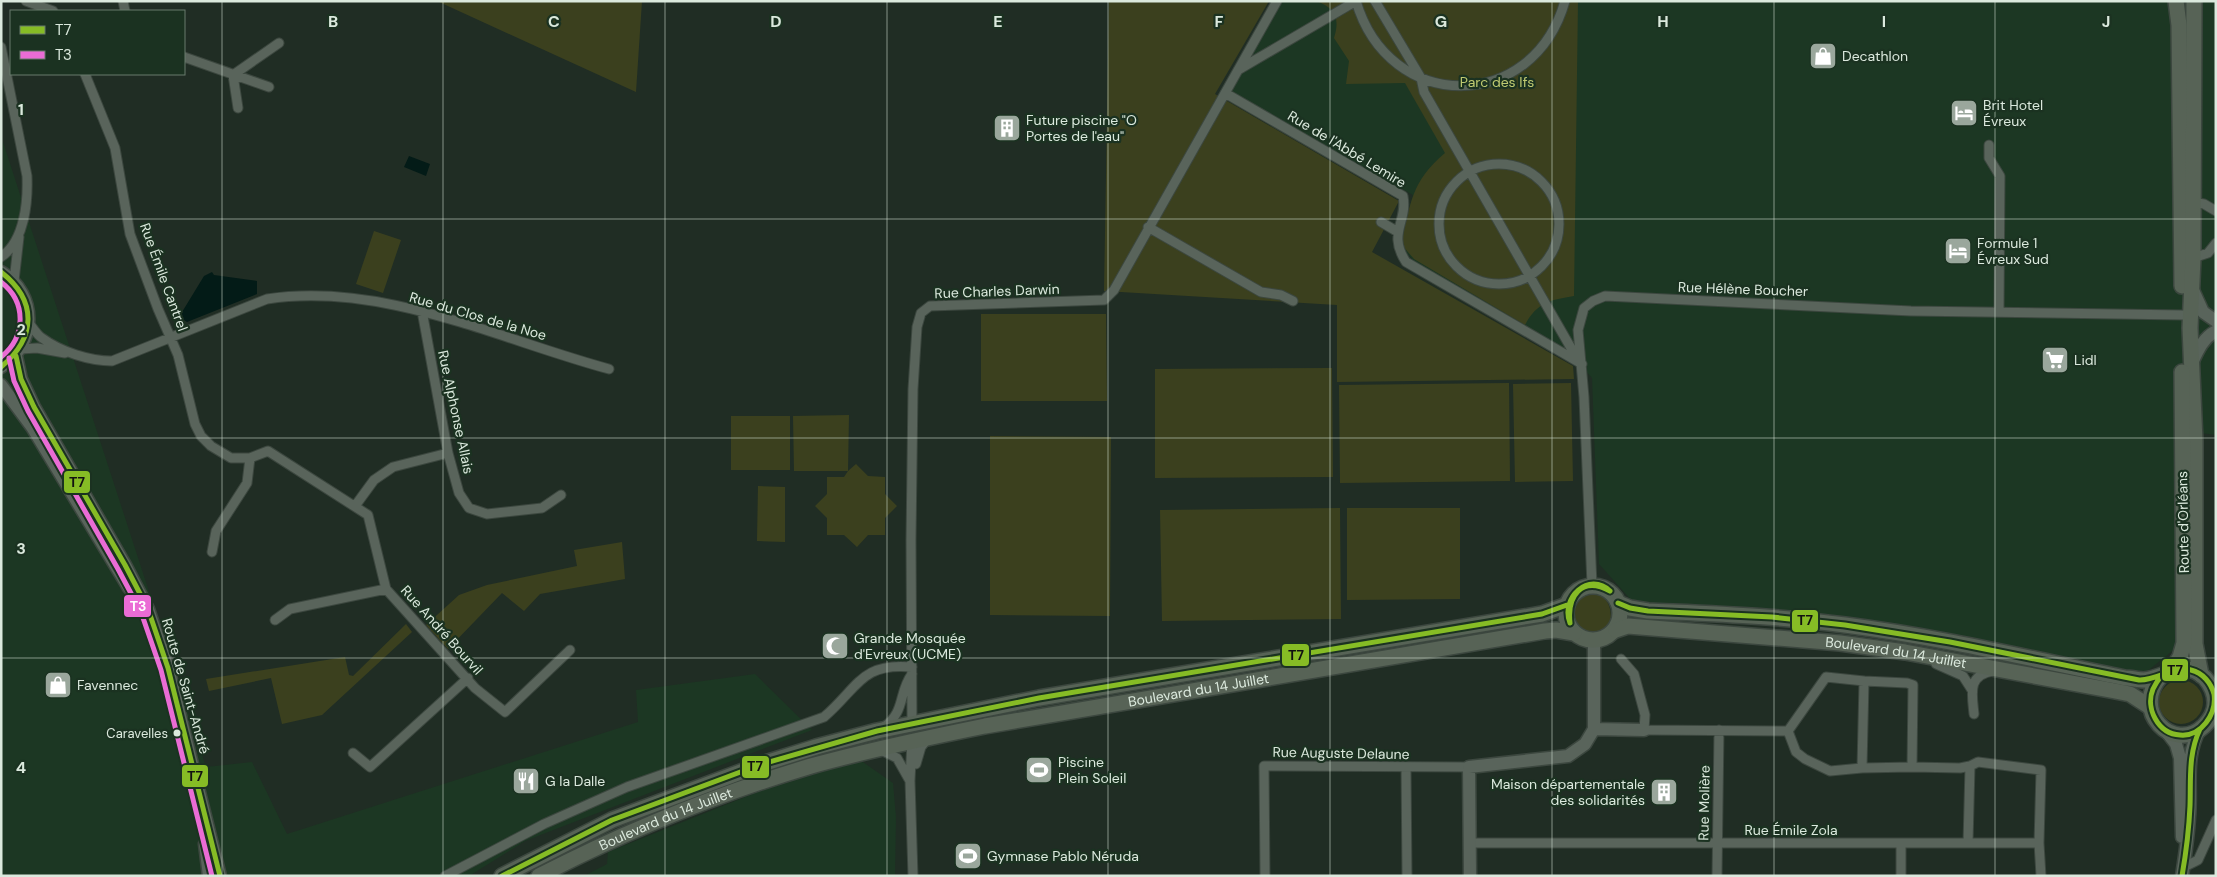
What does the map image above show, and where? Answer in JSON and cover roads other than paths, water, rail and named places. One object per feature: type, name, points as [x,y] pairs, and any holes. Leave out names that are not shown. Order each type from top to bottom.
[{"type":"main road","name":"Route d'Orléans","points":[[2176,1],[2179,50],[2182,412],[2190,636]]},
{"type":"main road","points":[[2194,1],[2191,365],[2195,441],[2190,636],[2201,674]]},
{"type":"main road","points":[[1,272],[14,281],[27,303],[29,323],[18,352],[1,367]]},
{"type":"main road","points":[[2192,288],[2202,312],[2216,321]]},
{"type":"main road","points":[[2191,365],[2198,348],[2206,338],[2216,331]]},
{"type":"main road","name":"Route de Saint-André","points":[[18,352],[21,379],[34,407],[125,565],[148,610],[168,668],[220,876]]},
{"type":"main road","name":"Route de Saint-André","points":[[1,385],[43,444],[138,604],[153,638],[199,815],[209,876]]},
{"type":"main road","points":[[1592,585],[1606,587],[1618,603],[1619,619],[1616,630]]},
{"type":"main road","name":"Boulevard du 14 Juillet","points":[[502,876],[612,820],[762,764],[816,747],[912,723],[1030,700],[1542,614],[1568,605],[1571,597],[1578,590],[1592,585]]},
{"type":"main road","points":[[1618,603],[1630,608],[1648,611],[1844,625],[1913,635],[2125,678],[2144,680],[2167,673],[2192,670],[2201,674],[2209,682],[2215,693],[2215,703],[2208,723],[2193,741],[2190,754],[2190,816],[2183,872]]},
{"type":"main road","points":[[1568,605],[1567,614],[1574,633]]},
{"type":"main road","name":"Boulevard du 14 Juillet","points":[[539,876],[619,836],[703,802],[792,772],[878,748],[985,726],[1544,631],[1556,630],[1574,633],[1582,639],[1594,641],[1610,636],[1616,630],[1628,626],[1787,637],[1905,652],[2115,691],[2130,694],[2150,707]]},
{"type":"main road","points":[[2183,872],[2180,817],[2180,758],[2176,744],[2153,718],[2150,707],[2151,690],[2180,656],[2190,636]]},
{"type":"main road","points":[[1470,876],[1468,767],[1568,756],[1585,744],[1594,729],[1594,641]]},
{"type":"main road","points":[[912,723],[912,740]]},
{"type":"main road","points":[[2166,731],[2184,734],[2208,723]]},
{"type":"main road","points":[[1594,729],[1644,730]]},
{"type":"street","points":[[26,1],[51,10]]},
{"type":"street","name":"Rue Charles Darwin","points":[[912,671],[913,389],[917,327],[921,313],[930,306],[1104,300],[1114,290],[1277,1]]},
{"type":"street","points":[[1238,70],[1356,1],[1361,18],[1379,48],[1391,60],[1421,78],[1439,84],[1457,86],[1476,85],[1512,73],[1541,50],[1560,18],[1565,1]]},
{"type":"street","points":[[1375,1],[1421,78],[1424,92],[1580,363]]},
{"type":"street","points":[[233,75],[279,43]]},
{"type":"street","points":[[1,47],[27,176],[26,207],[21,226],[14,281]]},
{"type":"street","points":[[185,57],[269,87]]},
{"type":"street","name":"Rue Émile Cantrel","points":[[85,75],[115,148],[130,234],[158,309],[178,355],[195,424],[201,436],[211,446],[231,458],[250,458]]},
{"type":"street","points":[[233,75],[238,108]]},
{"type":"street","name":"Rue de l'Abbé Lemire","points":[[1225,93],[1403,196],[1405,205],[1398,232],[1400,253],[1406,262],[1415,269],[1580,363]]},
{"type":"street","points":[[1989,145],[1989,158],[2000,176],[1999,312]]},
{"type":"street","points":[[1500,164],[1516,166],[1542,182],[1552,195],[1558,209],[1560,225],[1558,240],[1552,255],[1542,267],[1517,282],[1504,284],[1477,280],[1455,265],[1447,254],[1439,228],[1444,202],[1459,180],[1470,172],[1484,166],[1500,164]]},
{"type":"street","points":[[2192,202],[2204,204],[2216,211]]},
{"type":"street","points":[[1381,222],[1398,232]]},
{"type":"street","points":[[1,257],[11,248],[21,226]]},
{"type":"street","points":[[1148,227],[1261,292],[1281,295],[1293,301]]},
{"type":"street","points":[[2193,258],[2208,253],[2216,243]]},
{"type":"street","name":"Rue du Clos de la Noe","points":[[18,352],[36,348],[97,361],[112,361],[267,299],[288,296],[360,300],[422,311],[609,369]]},
{"type":"street","name":"Rue Hélène Boucher","points":[[1592,585],[1578,330],[1584,308],[1593,301],[1605,296],[1911,311],[2182,316]]},
{"type":"street","name":"Rue Alphonse Allais","points":[[422,311],[448,453],[459,493],[469,508],[487,514],[542,508],[561,495]]},
{"type":"street","name":"Rue du Clos de la Noe","points":[[29,323],[40,338],[80,356]]},
{"type":"street","name":"Rue André Bourvil","points":[[250,458],[268,450],[368,515],[386,589],[475,688],[505,712],[570,650]]},
{"type":"street","points":[[355,506],[374,480],[393,467],[448,453]]},
{"type":"street","points":[[212,552],[216,531],[247,483],[250,458]]},
{"type":"street","points":[[275,620],[290,609],[386,589]]},
{"type":"street","points":[[1905,652],[1963,676],[1972,690]]},
{"type":"street","points":[[1621,659],[1634,674],[1645,715],[1644,730],[1788,731]]},
{"type":"street","points":[[445,876],[544,824],[628,787],[824,717],[836,707],[860,680],[872,671],[893,665],[912,671]]},
{"type":"street","points":[[1974,714],[1972,690],[1975,680],[1984,673],[2002,670]]},
{"type":"street","points":[[912,671],[912,723]]},
{"type":"street","points":[[877,731],[894,720],[906,682],[912,671]]},
{"type":"street","points":[[1788,731],[1826,677],[1864,681],[1907,682],[1913,685],[1912,767]]},
{"type":"street","points":[[353,753],[370,767],[468,678]]},
{"type":"street","points":[[1862,768],[1864,681]]},
{"type":"street","name":"Rue Molière","points":[[1717,876],[1719,730]]},
{"type":"street","points":[[1788,731],[1796,752],[1805,759],[1830,771],[1862,768],[1960,768],[1978,762],[2040,770],[2039,843],[2041,876]]},
{"type":"street","points":[[910,781],[918,755],[928,738]]},
{"type":"street","points":[[905,771],[904,749],[912,740]]},
{"type":"street","points":[[912,740],[910,781],[913,876]]},
{"type":"street","points":[[878,748],[897,758],[910,781]]},
{"type":"street","name":"Rue Auguste Delaune","points":[[1265,876],[1264,766],[1468,767]]},
{"type":"street","points":[[1968,843],[1970,766]]},
{"type":"street","points":[[1406,768],[1407,876]]},
{"type":"street","points":[[2183,872],[2198,860],[2216,820]]},
{"type":"street","name":"Rue Émile Zola","points":[[1470,843],[2039,843]]},
{"type":"street","points":[[1900,844],[1901,876]]},
{"type":"water","points":[[409,156],[430,164],[426,176],[404,167]]},
{"type":"water","points":[[212,272],[214,275],[257,281],[257,294],[187,322],[179,317],[204,276]]},
{"type":"place","name":"Decathlon","points":[[1823,56]]},
{"type":"place","name":"Brit Hotel Évreux","points":[[1964,113]]},
{"type":"place","name":"Future piscine \"O Portes de l'eau\"","points":[[1007,128]]},
{"type":"place","name":"Formule 1 Évreux Sud","points":[[1958,251]]},
{"type":"place","name":"Lidl","points":[[2055,360]]},
{"type":"place","name":"Grande Mosquée d'Evreux (UCME)","points":[[835,646]]},
{"type":"place","name":"Favennec","points":[[58,685]]},
{"type":"place","name":"Caravelles","points":[[177,733]]},
{"type":"place","name":"Piscine Plein Soleil","points":[[1039,770]]},
{"type":"place","name":"G la Dalle","points":[[526,781]]},
{"type":"place","name":"Maison départementale des solidarités","points":[[1664,792]]},
{"type":"place","name":"Gymnase Pablo Néruda","points":[[968,856]]},
{"type":"park label","name":"Parc des Ifs","points":[[1497,82]]}]
